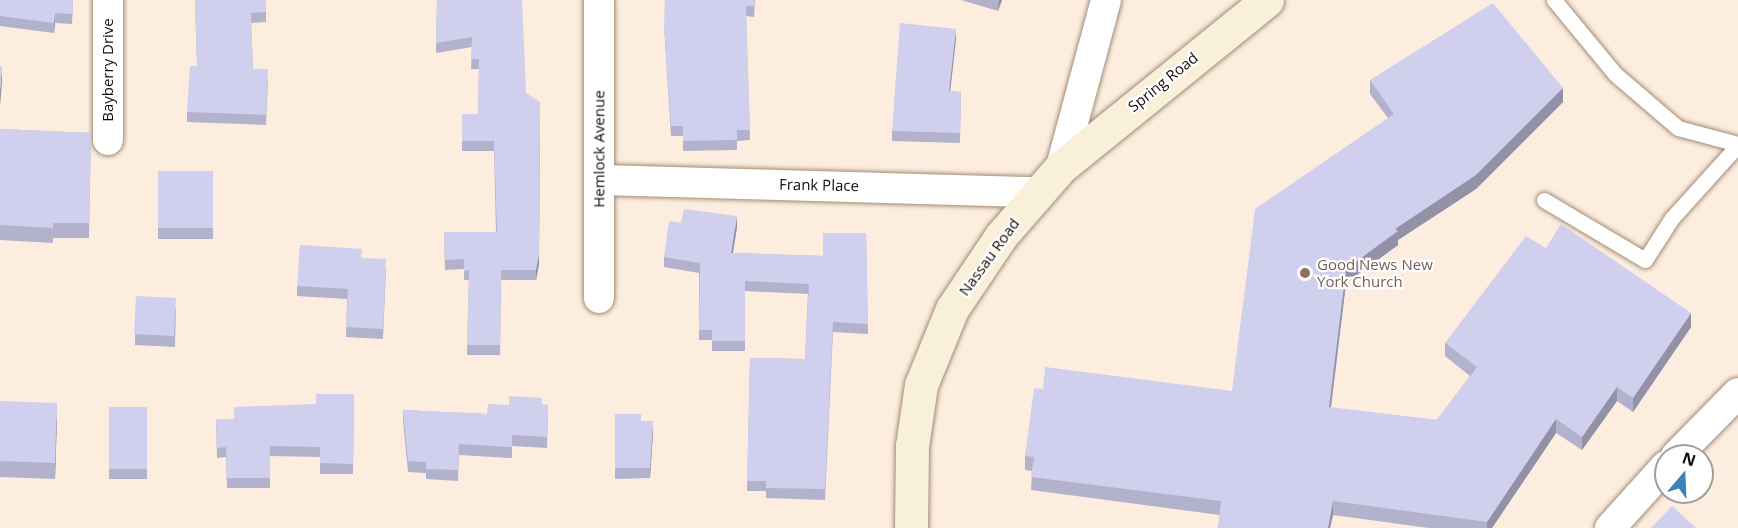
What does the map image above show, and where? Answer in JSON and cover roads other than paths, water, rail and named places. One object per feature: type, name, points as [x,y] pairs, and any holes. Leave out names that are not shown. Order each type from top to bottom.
[{"type":"main road","name":"Spring Road","points":[[1061,167],[1267,0]]},
{"type":"main road","name":"Nassau Road","points":[[911,528],[912,446],[921,385],[952,309],[1038,192],[1061,167]]},
{"type":"street","name":"Bayberry Drive","points":[[108,0],[108,140]]},
{"type":"street","name":"Hemlock Avenue","points":[[599,0],[599,298]]},
{"type":"street","name":"Nassau Road","points":[[1061,167],[1106,0]]},
{"type":"street","name":"Frank Place","points":[[599,180],[1038,192]]},
{"type":"street","points":[[1688,444],[1738,393]]},
{"type":"street","points":[[1610,528],[1654,479]]},
{"type":"lane","points":[[1544,200],[1645,260],[1672,218],[1738,145],[1678,128],[1615,74],[1554,0]]},
{"type":"place","name":"Good News New York Church","points":[[1305,273]]}]
